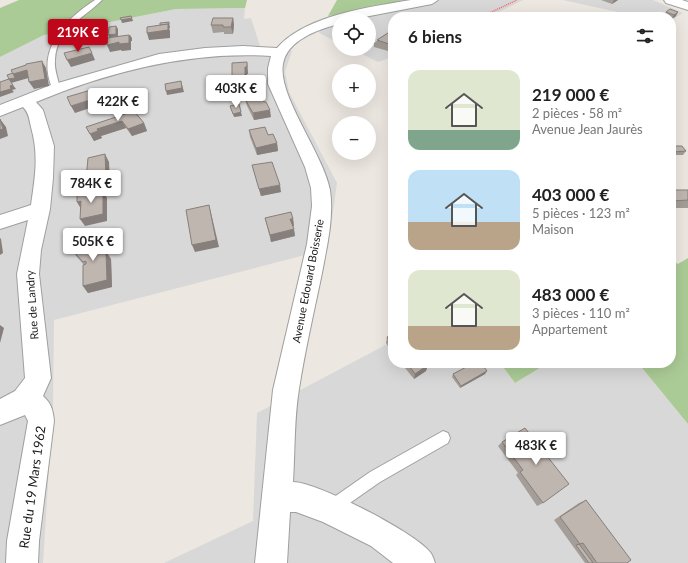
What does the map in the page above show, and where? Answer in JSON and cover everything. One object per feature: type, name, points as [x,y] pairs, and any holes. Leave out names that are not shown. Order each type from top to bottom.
[{"type":"street","points":[[0,111],[56,88],[122,68],[181,54],[243,50],[279,52],[298,36],[332,21],[353,15],[432,0]]},
{"type":"street","points":[[670,0],[688,6]]},
{"type":"street","name":"Avenue Edouard Boisserie","points":[[271,563],[286,390],[317,244],[322,206],[320,188],[314,167],[276,84],[274,72],[279,52]]},
{"type":"street","name":"Rue de Landry","points":[[25,100],[34,110],[45,146],[44,178],[40,209],[31,250],[28,274],[38,378],[35,388],[27,399]]},
{"type":"street","points":[[0,222],[40,209]]},
{"type":"street","points":[[0,412],[10,409],[27,399]]},
{"type":"street","name":"Rue du 19 Mars 1962","points":[[22,563],[23,541],[41,421],[40,411],[27,399]]},
{"type":"street","points":[[276,497],[296,497],[330,509],[382,535],[419,563]]},
{"type":"lane","points":[[56,88],[51,60],[57,42],[72,20],[99,0]]},
{"type":"lane","points":[[330,509],[375,476],[444,438]]},
{"type":"path","points":[[492,12],[517,0]]},
{"type":"shaded area","points":[[413,0],[523,0],[499,12],[388,12],[388,59],[378,62],[366,56],[376,56],[376,12],[349,12]]},
{"type":"shaded area","points":[[563,0],[653,0],[683,13],[676,17],[676,12],[617,12]]},
{"type":"shaded area","points":[[245,8],[244,19],[251,18],[260,46],[292,51],[285,72],[289,92],[337,183],[328,249],[54,320],[53,405],[43,563],[0,563],[0,57],[44,35],[176,9]]},
{"type":"shaded area","points":[[332,15],[332,40],[319,33],[328,16]]},
{"type":"shaded area","points":[[388,344],[388,368],[504,368],[515,383],[540,368],[642,368],[688,424],[688,563],[164,563],[253,521],[257,413]]},
{"type":"green space","points":[[19,0],[247,0],[245,8],[176,9],[44,35],[0,57],[0,8]]},
{"type":"green space","points":[[337,0],[413,0],[349,12],[332,12],[332,15],[328,16]]},
{"type":"green space","points":[[688,258],[688,424],[642,368],[676,368],[676,263],[678,264]]},
{"type":"green space","points":[[504,368],[540,368],[515,383]]},
{"type":"building","points":[[670,9],[678,12],[676,14],[676,12],[666,12]]},
{"type":"building","points":[[131,16],[132,18],[121,20],[120,18]]},
{"type":"building","points":[[213,18],[233,18],[231,27],[211,25]]},
{"type":"building","points":[[169,22],[169,24],[160,25],[160,23]]},
{"type":"building","points":[[102,24],[102,28],[95,29],[95,26]]},
{"type":"building","points":[[168,24],[168,30],[147,33],[147,27]]},
{"type":"building","points":[[116,26],[116,34],[108,35],[109,27]]},
{"type":"building","points":[[388,33],[388,44],[377,40]]},
{"type":"building","points":[[129,35],[129,43],[119,44],[119,42],[107,45],[107,38]]},
{"type":"building","points":[[89,47],[92,53],[67,60],[64,53]]},
{"type":"building","points":[[42,61],[45,79],[29,82],[27,70],[13,74],[11,70],[26,64]]},
{"type":"building","points":[[247,62],[247,67],[245,67],[245,76],[232,77],[232,63]]},
{"type":"building","points":[[13,73],[15,78],[9,79],[7,75]]},
{"type":"building","points":[[9,79],[13,85],[10,86],[11,89],[0,92],[0,82]]},
{"type":"building","points":[[181,81],[182,88],[166,91],[165,84]]},
{"type":"building","points":[[91,90],[96,98],[71,106],[67,97]]},
{"type":"building","points":[[261,96],[270,110],[253,113],[245,99]]},
{"type":"building","points":[[239,104],[241,112],[233,114],[230,106]]},
{"type":"building","points":[[134,111],[144,123],[128,129],[122,121],[97,129],[98,131],[90,134],[86,127]]},
{"type":"building","points":[[0,119],[3,129],[0,130]]},
{"type":"building","points":[[265,127],[268,135],[273,134],[277,143],[256,148],[249,130]]},
{"type":"building","points":[[676,146],[682,146],[686,151],[676,152]]},
{"type":"building","points":[[105,154],[106,176],[86,179],[88,158]]},
{"type":"building","points":[[272,162],[280,185],[259,189],[252,165]]},
{"type":"building","points":[[676,190],[688,190],[688,200],[676,201]]},
{"type":"building","points":[[103,191],[103,214],[80,219],[81,201],[77,202],[77,195]]},
{"type":"building","points":[[209,205],[216,240],[192,245],[186,210]]},
{"type":"building","points":[[291,212],[293,219],[290,219],[294,229],[270,235],[265,218]]},
{"type":"building","points":[[92,238],[106,252],[107,280],[83,286],[83,265],[86,264],[86,261],[83,262],[72,250]]},
{"type":"building","points":[[411,368],[424,368],[415,374]]},
{"type":"building","points":[[464,368],[485,368],[487,371],[461,386],[453,374]]},
{"type":"building","points":[[525,428],[569,484],[543,503],[520,472],[523,470],[502,442]]},
{"type":"building","points":[[586,500],[631,560],[627,563],[597,563],[583,543],[580,544],[560,517]]},
{"type":"building","points":[[579,544],[593,563],[589,563],[576,545]]}]
